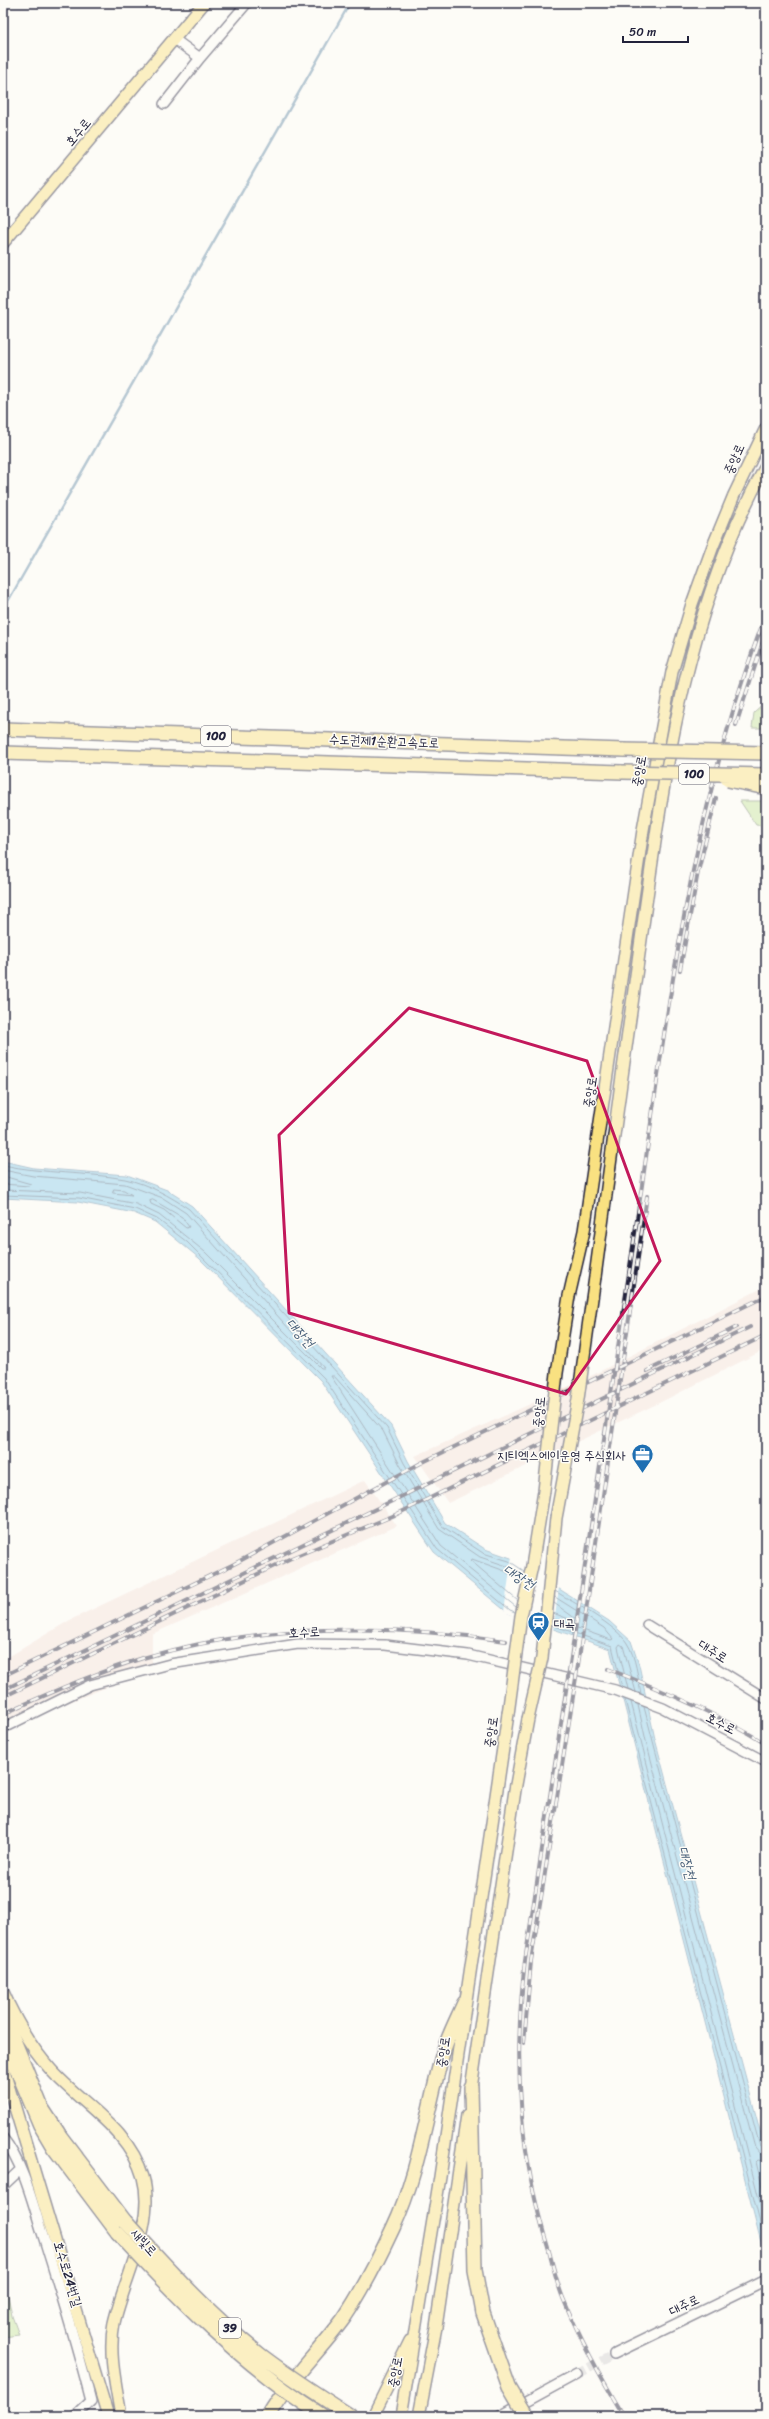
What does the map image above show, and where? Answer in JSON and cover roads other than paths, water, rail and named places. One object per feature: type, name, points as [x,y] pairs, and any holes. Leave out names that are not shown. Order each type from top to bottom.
[{"type":"highway","name":"수도권제1순환고속도로","points":[[3,729],[624,750],[766,753]]},
{"type":"highway","name":"수도권제1순환고속도로","points":[[3,753],[766,775]]},
{"type":"highway","points":[[701,774],[766,788]]},
{"type":"highway","points":[[268,2416],[309,2359],[343,2318],[367,2279],[394,2227],[421,2151],[442,2056],[450,2033],[464,2004]]},
{"type":"highway","name":"새빛로","points":[[3,2013],[42,2108],[60,2137],[124,2221],[164,2265],[215,2314],[261,2355],[302,2385],[351,2416]]},
{"type":"highway","name":"새빛로","points":[[3,2037],[40,2125],[53,2148],[116,2232],[161,2280],[238,2352],[295,2399],[323,2416]]},
{"type":"highway","points":[[471,2087],[475,2270],[483,2313],[509,2387],[526,2416]]},
{"type":"main road","name":"호수로","points":[[3,243],[204,3]]},
{"type":"main road","name":"중앙로","points":[[401,2416],[416,2328],[508,1714],[521,1616],[532,1566],[544,1491],[556,1373],[569,1296],[584,1231],[642,838],[672,672],[692,604],[713,546],[753,452],[766,428]]},
{"type":"main road","points":[[419,2416],[436,2327],[515,1790],[528,1719],[542,1658],[556,1518],[578,1399],[653,851],[675,721],[702,618],[717,574],[766,466]]},
{"type":"main road","points":[[3,1992],[29,2041],[52,2071],[124,2137],[143,2177],[146,2195],[146,2217],[113,2331],[111,2358],[121,2416]]},
{"type":"main road","points":[[3,2068],[108,2416]]},
{"type":"main road","points":[[373,2416],[416,2328]]},
{"type":"street","points":[[164,104],[200,58],[247,3]]},
{"type":"street","points":[[174,39],[200,58]]},
{"type":"street","name":"대주로","points":[[647,1625],[766,1699]]},
{"type":"street","name":"호수로","points":[[3,1728],[90,1685],[170,1664],[298,1644],[386,1645],[468,1655],[615,1690],[663,1708],[766,1762]]},
{"type":"street","name":"호수로24번길","points":[[3,2138],[12,2149],[33,2204],[75,2339],[91,2401],[75,2416]]},
{"type":"street","points":[[3,2186],[20,2170]]},
{"type":"street","name":"대주로","points":[[614,2354],[766,2280]]},
{"type":"street","points":[[500,2416],[578,2374]]},
{"type":"water","name":"대장천","points":[[3,1161],[34,1168],[127,1175],[167,1190],[192,1206],[391,1426],[408,1461],[445,1523],[485,1549],[511,1558],[609,1621],[631,1641],[639,1665],[655,1739],[766,2153],[766,2262],[610,1649],[508,1613],[434,1552],[321,1381],[199,1258],[155,1222],[134,1213],[78,1202],[3,1198]]},
{"type":"waterway","points":[[3,610],[350,3]]},
{"type":"tunnel","points":[[577,2374],[614,2354]]},
{"type":"railway","points":[[624,2416],[591,2358],[563,2298],[555,2275],[539,2215],[531,2179],[521,2108],[519,2071],[521,1998],[525,1961],[683,920],[717,766],[740,690],[766,615]]},
{"type":"railway","points":[[736,725],[766,632]]},
{"type":"railway","points":[[680,970],[698,872],[716,798]]},
{"type":"railway","points":[[524,2043],[531,1961],[578,1665],[647,1196]]},
{"type":"railway","points":[[3,1676],[234,1564],[421,1463],[766,1296]]},
{"type":"railway","points":[[647,1371],[737,1327]]},
{"type":"railway","points":[[3,1690],[750,1327]]},
{"type":"railway","points":[[3,1697],[289,1559],[395,1515],[766,1335]]},
{"type":"railway","points":[[3,1714],[107,1670],[143,1658],[231,1638],[323,1630],[370,1630],[416,1631],[506,1641]]},
{"type":"railway","points":[[608,1669],[689,1703],[728,1722],[766,1744]]},
{"type":"place","name":"지티엑스에이운영 주식회사","points":[[642,1474]]},
{"type":"place","name":"대곡","points":[[538,1642]]}]
